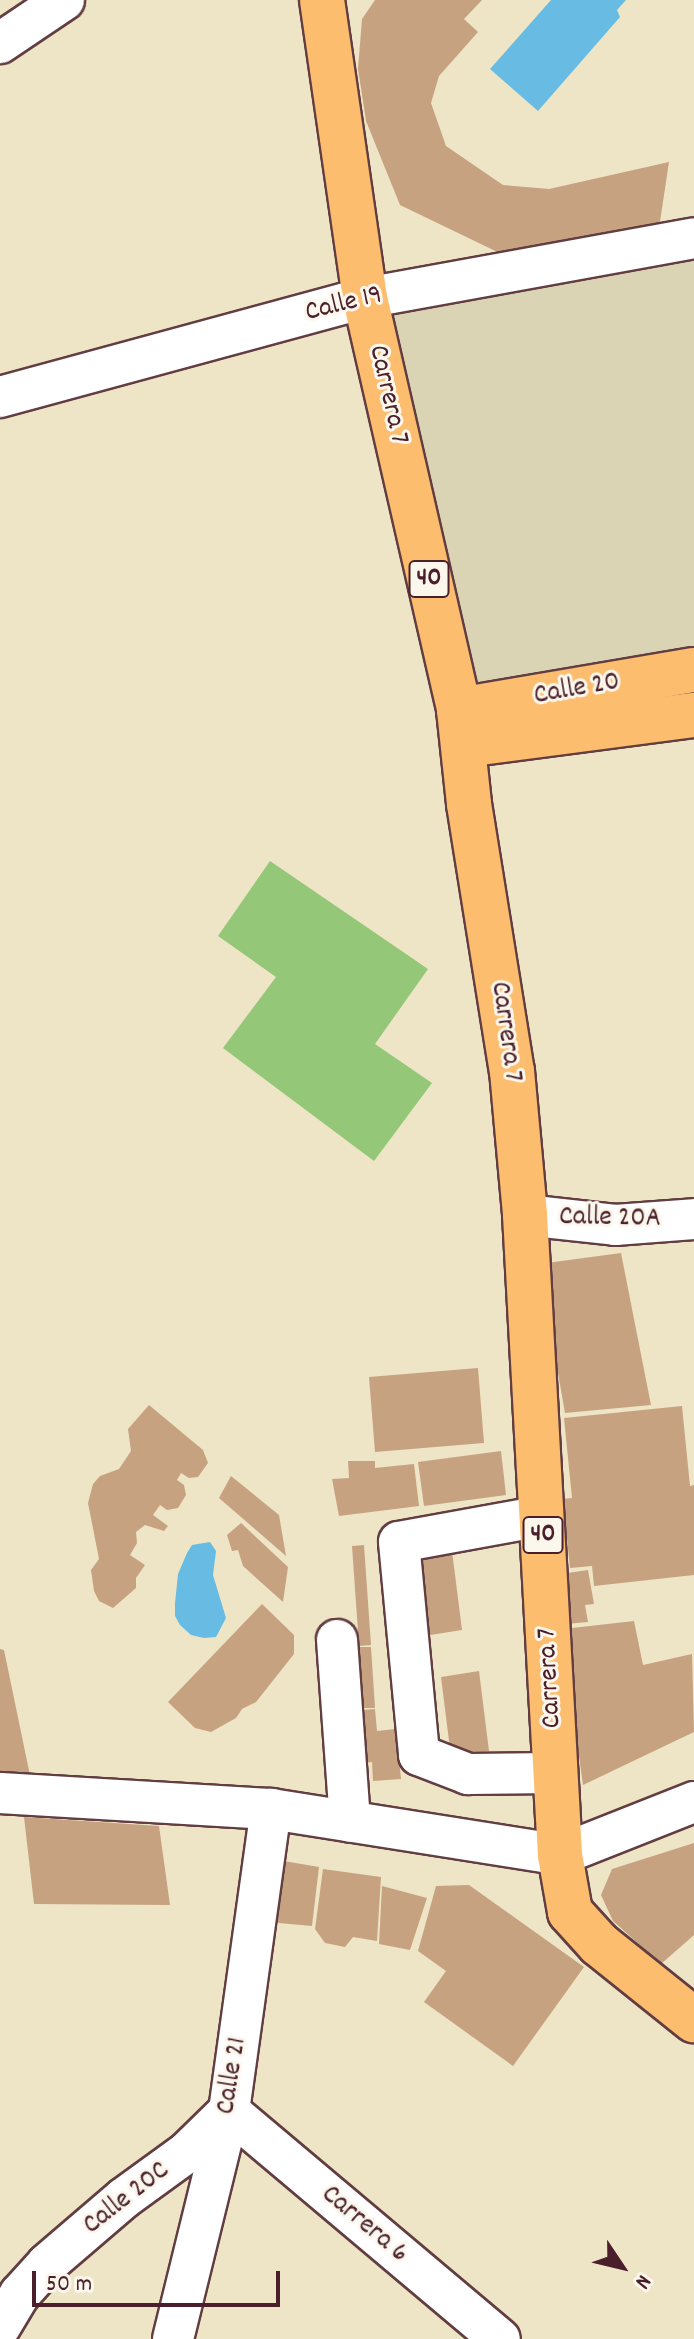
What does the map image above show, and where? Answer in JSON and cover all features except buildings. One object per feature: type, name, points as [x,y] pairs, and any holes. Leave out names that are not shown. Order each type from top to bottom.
[{"type":"main road","name":"Carrera 7","points":[[322,0],[365,298],[462,727],[469,804],[512,1071],[525,1215],[560,1855],[570,1912],[599,1944],[694,2020]]},
{"type":"main road","name":"Calle 20","points":[[462,727],[694,670]]},
{"type":"main road","name":"Calle 20","points":[[462,727],[694,715]]},
{"type":"street","points":[[0,43],[64,0]]},
{"type":"street","name":"Calle 19","points":[[0,397],[365,298],[694,238]]},
{"type":"street","name":"Calle 20A","points":[[525,1215],[615,1225],[694,1219]]},
{"type":"street","points":[[542,1516],[399,1542],[419,1755],[468,1774],[556,1773]]},
{"type":"street","points":[[337,1640],[350,1822]]},
{"type":"street","points":[[0,1793],[271,1809],[560,1855],[694,1802]]},
{"type":"street","name":"Calle 21","points":[[173,2339],[229,2111],[271,1809]]},
{"type":"street","name":"Calle 20C","points":[[0,2327],[20,2294],[47,2264],[124,2198],[186,2153],[229,2111]]},
{"type":"street","name":"Carrera 6","points":[[229,2111],[500,2339]]},
{"type":"shaded area","points":[[694,235],[694,670],[459,710],[365,298]]},
{"type":"green space","points":[[270,861],[428,969],[375,1044],[432,1083],[374,1161],[223,1048],[276,977],[218,936]]},
{"type":"water","points":[[551,0],[626,0],[617,10],[620,17],[538,111],[490,69]]},
{"type":"water","points":[[210,1542],[216,1551],[213,1575],[226,1618],[216,1637],[204,1638],[191,1635],[180,1625],[175,1616],[175,1603],[178,1574],[187,1553],[192,1545]]}]
